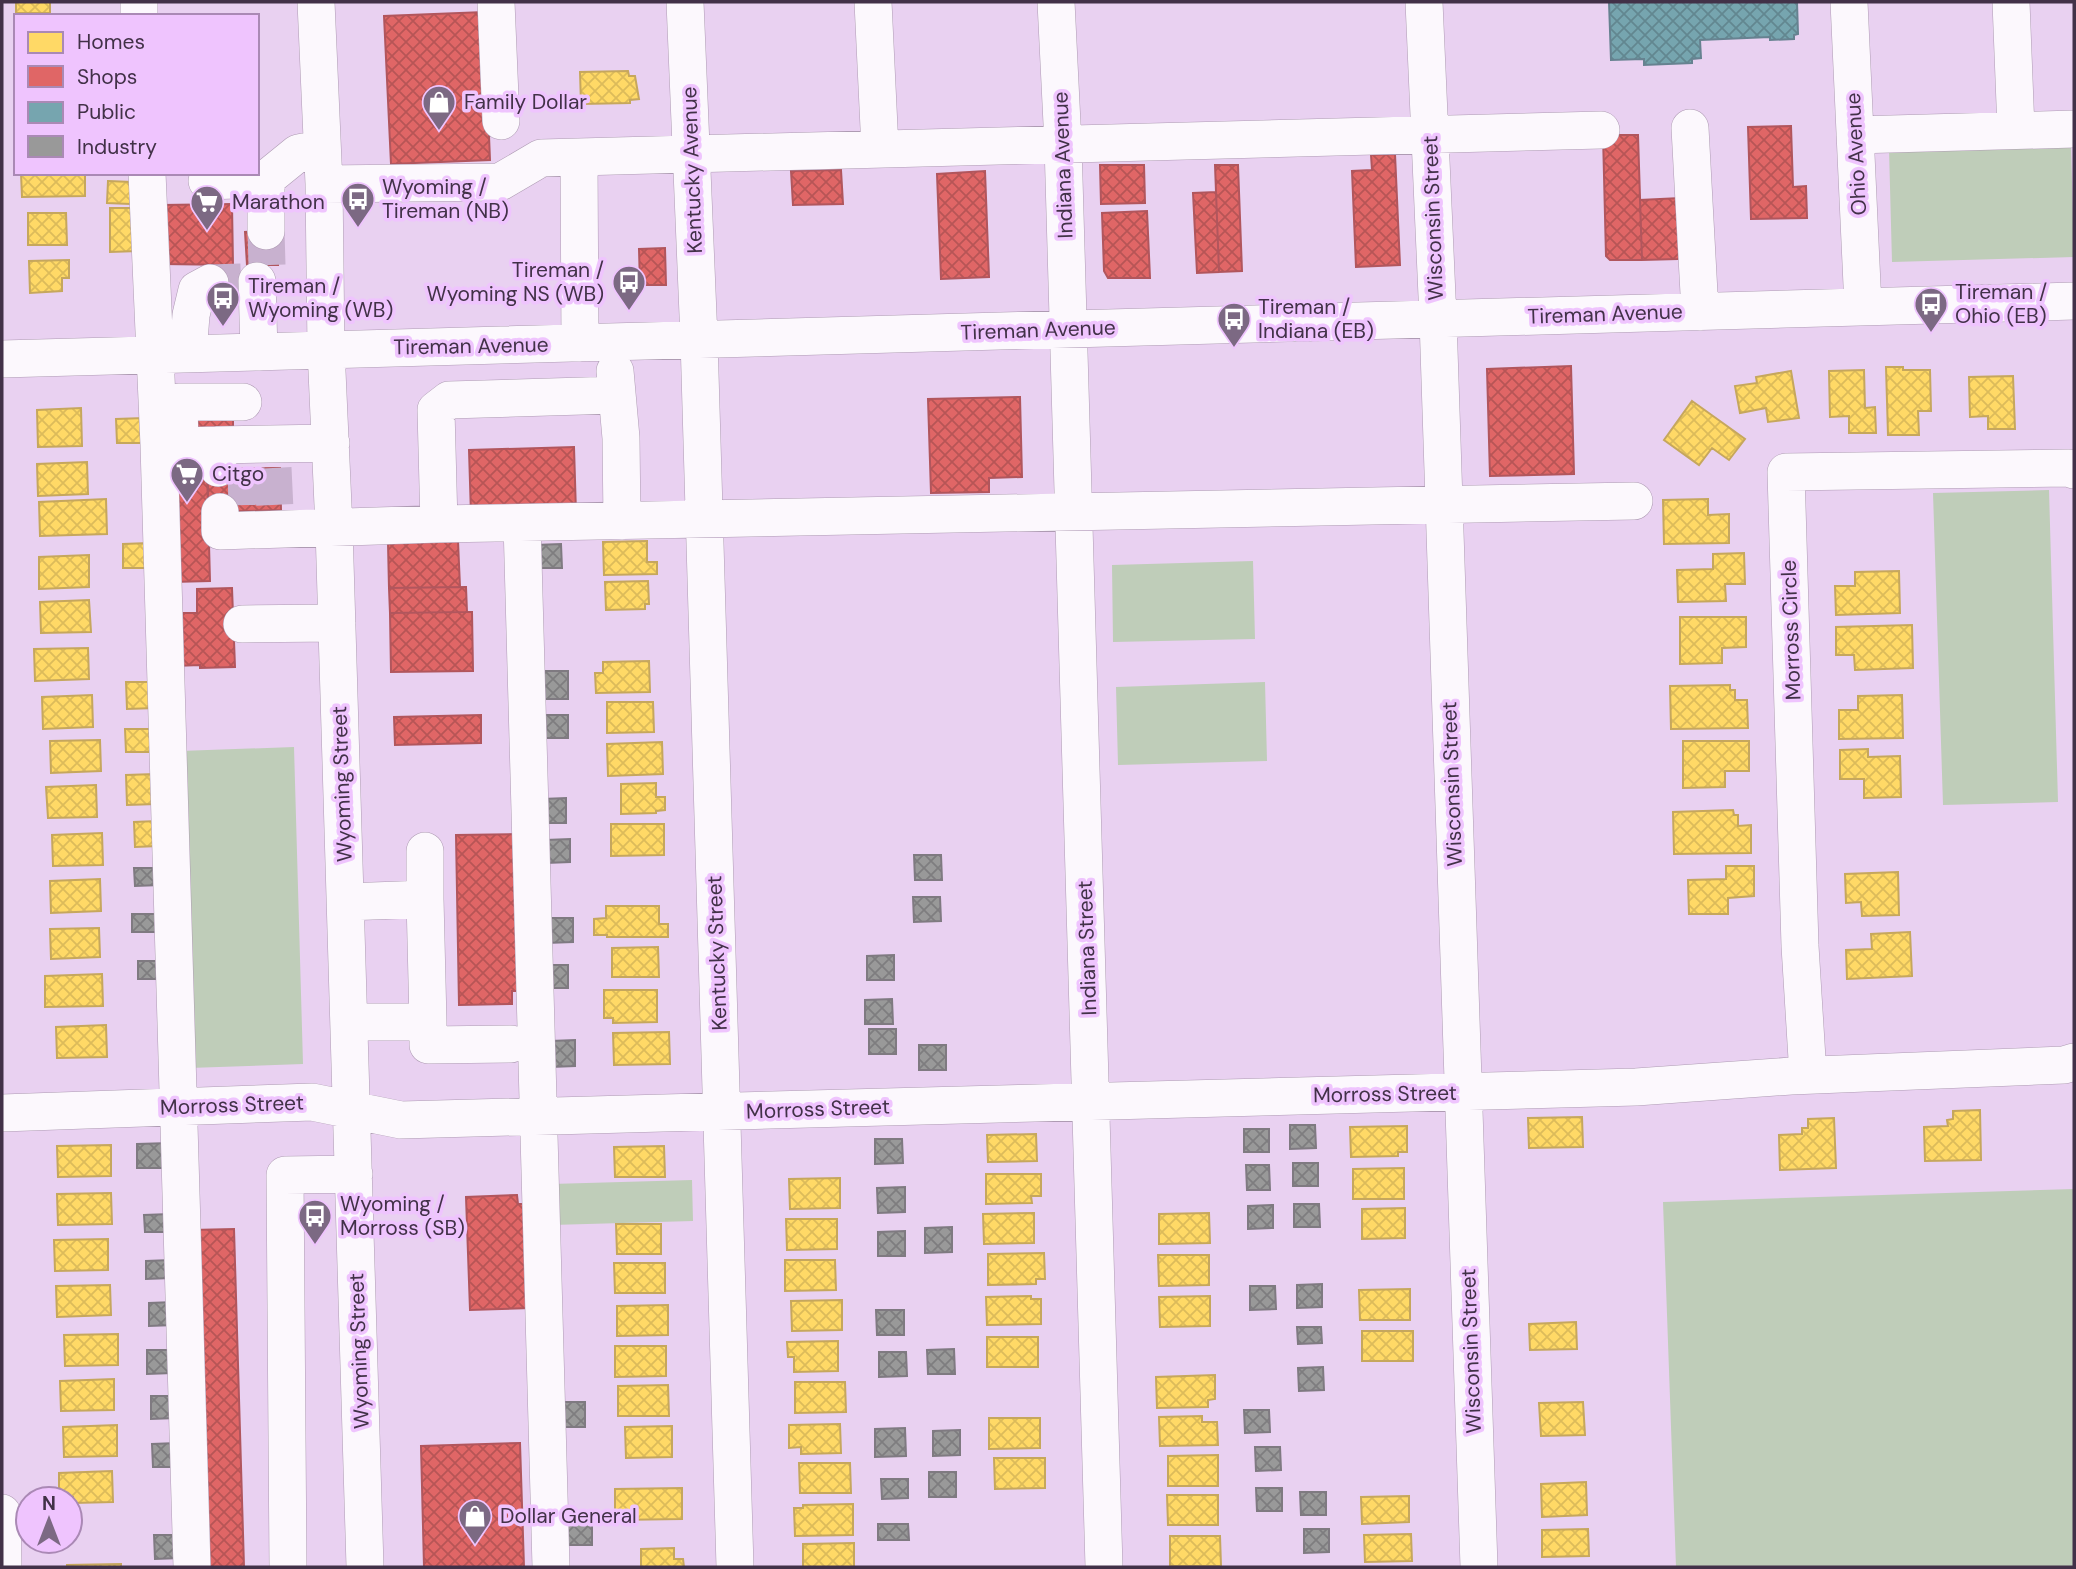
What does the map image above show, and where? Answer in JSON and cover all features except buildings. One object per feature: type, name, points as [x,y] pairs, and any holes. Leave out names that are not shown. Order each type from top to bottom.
[{"type":"street","name":"Wyoming Street","points":[[316,2],[324,184],[326,349],[346,902],[365,1567]]},
{"type":"street","points":[[496,2],[501,121]]},
{"type":"street","name":"Kentucky Avenue","points":[[685,2],[699,339]]},
{"type":"street","points":[[873,2],[880,149]]},
{"type":"street","name":"Indiana Avenue","points":[[1056,2],[1068,329]]},
{"type":"street","name":"Wisconsin Street","points":[[1424,2],[1438,319],[1479,1567]]},
{"type":"street","name":"Ohio Avenue","points":[[1849,2],[1863,307]]},
{"type":"street","points":[[2011,2],[2016,130]]},
{"type":"street","points":[[1690,128],[1700,312]]},
{"type":"street","points":[[1855,135],[2074,129]]},
{"type":"street","points":[[324,184],[500,182],[541,158],[1601,130]]},
{"type":"street","points":[[207,181],[266,179],[299,153],[322,148]]},
{"type":"street","points":[[579,158],[597,343],[616,395],[621,438],[622,522]]},
{"type":"street","points":[[147,175],[172,354],[168,403],[179,1107],[192,1567]]},
{"type":"street","points":[[245,457],[243,401],[250,352],[248,268],[266,179]]},
{"type":"street","points":[[172,354],[191,316],[197,290],[248,268]]},
{"type":"street","name":"Tireman Avenue","points":[[2,359],[2074,301]]},
{"type":"street","name":"Indiana Street","points":[[1068,329],[1104,1567]]},
{"type":"street","name":"Kentucky Street","points":[[699,339],[734,1567]]},
{"type":"street","points":[[447,346],[449,400]]},
{"type":"street","points":[[439,524],[436,410],[449,400],[616,395]]},
{"type":"street","points":[[168,403],[243,401]]},
{"type":"street","points":[[168,403],[180,446],[245,457],[331,443]]},
{"type":"street","name":"Morross Circle","points":[[1808,1075],[1800,946],[1786,472],[2074,470]]},
{"type":"street","points":[[253,519],[334,528],[1634,501]]},
{"type":"street","points":[[522,523],[551,1567]]},
{"type":"street","points":[[242,624],[337,623]]},
{"type":"street","points":[[425,851],[428,1045],[511,1044]]},
{"type":"street","points":[[346,902],[425,899]]},
{"type":"street","points":[[349,1022],[428,1022]]},
{"type":"street","points":[[1808,1075],[2064,1065],[2074,1062]]},
{"type":"street","name":"Morross Street","points":[[2,1113],[312,1102],[395,1120],[1636,1087],[1808,1075]]},
{"type":"street","points":[[288,1567],[285,1175],[354,1174]]},
{"type":"street","points":[[2,1513],[3,1567]]},
{"type":"green space","points":[[2071,144],[2074,257],[1892,262],[1889,149]]},
{"type":"green space","points":[[2049,490],[2058,802],[1943,805],[1933,493]]},
{"type":"green space","points":[[1253,561],[1255,639],[1113,642],[1112,565]]},
{"type":"green space","points":[[1265,682],[1267,761],[1118,765],[1116,687]]},
{"type":"green space","points":[[294,747],[303,1064],[189,1068],[180,751]]},
{"type":"green space","points":[[692,1180],[693,1221],[552,1225],[551,1184]]},
{"type":"green space","points":[[2074,1189],[2074,1567],[1676,1567],[1663,1202]]},
{"type":"tunnel","points":[[266,231],[267,265]]},
{"type":"tunnel","points":[[210,283],[241,282]]},
{"type":"tunnel","points":[[246,468],[247,511]]},
{"type":"tunnel","points":[[273,468],[275,510]]},
{"type":"place","name":"Family Dollar","points":[[439,132]]},
{"type":"place","name":"Wyoming / Tireman (NB)","points":[[358,229]]},
{"type":"place","name":"Marathon","points":[[207,232]]},
{"type":"place","name":"Tireman / Wyoming NS (WB)","points":[[629,312]]},
{"type":"place","name":"Tireman / Wyoming (WB)","points":[[223,328]]},
{"type":"place","name":"Tireman / Ohio (EB)","points":[[1931,334]]},
{"type":"place","name":"Tireman / Indiana (EB)","points":[[1234,349]]},
{"type":"place","name":"Citgo","points":[[187,504]]},
{"type":"place","name":"Wyoming / Morross (SB)","points":[[315,1246]]},
{"type":"place","name":"Dollar General","points":[[475,1546]]}]
